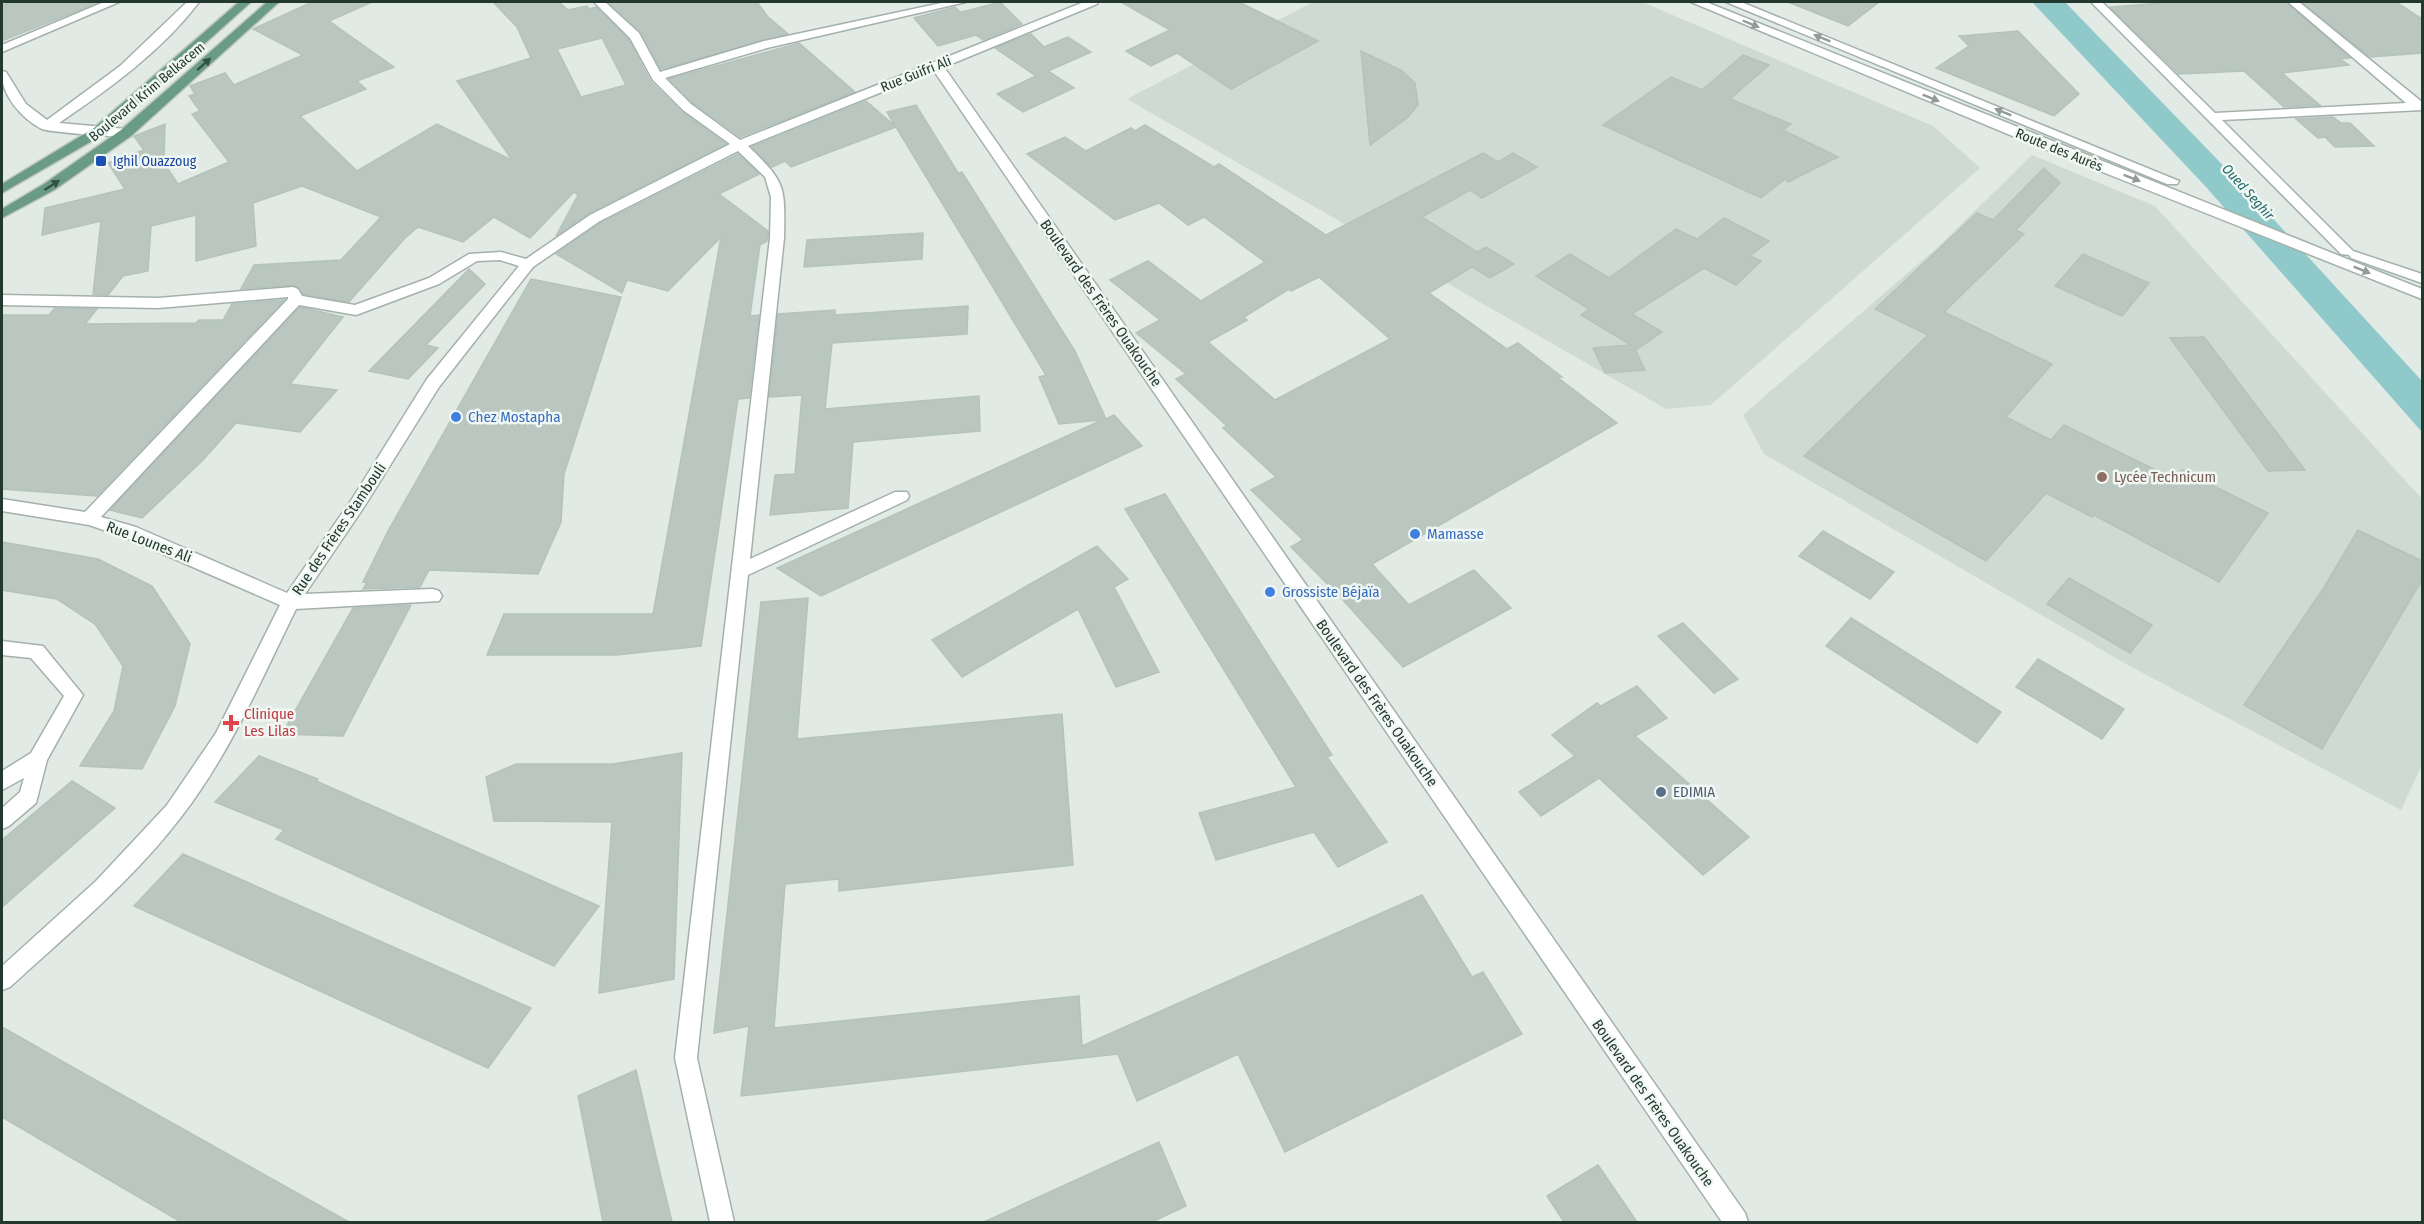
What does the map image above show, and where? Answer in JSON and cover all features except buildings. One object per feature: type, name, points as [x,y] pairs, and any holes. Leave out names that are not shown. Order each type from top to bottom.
[{"type":"main road","name":"Boulevard Krim Belkacem","points":[[2,189],[99,131],[245,2]]},
{"type":"main road","name":"Boulevard Krim Belkacem","points":[[2,214],[50,187],[126,133],[273,2]]},
{"type":"street","points":[[2,50],[113,2]]},
{"type":"street","points":[[47,126],[109,83],[173,26],[194,2]]},
{"type":"street","points":[[599,2],[635,36],[657,77],[687,106],[739,144],[771,176],[778,197],[776,250],[686,1058],[722,1222]]},
{"type":"street","points":[[657,77],[764,45],[960,2]]},
{"type":"street","name":"Rue Guifri Ali","points":[[739,144],[1093,2]]},
{"type":"street","name":"Route des Aurès","points":[[1697,2],[2171,187],[2310,243],[2422,294]]},
{"type":"street","name":"Route des Aurès","points":[[1732,2],[2171,187]]},
{"type":"street","points":[[2096,2],[2346,251]]},
{"type":"street","points":[[2293,2],[2420,106]]},
{"type":"street","name":"Boulevard des Frères Ouakouche","points":[[937,66],[1736,1222]]},
{"type":"street","points":[[2,75],[21,106],[47,126],[126,133]]},
{"type":"street","points":[[2212,117],[2420,106]]},
{"type":"street","name":"Rue des Frères Stambouli","points":[[2,980],[103,888],[174,811],[223,739],[290,602],[358,503],[433,383],[528,264],[595,218],[739,144]]},
{"type":"street","name":"Route des Aurès","points":[[2310,243],[2346,251],[2422,279]]},
{"type":"street","points":[[296,300],[356,310],[423,286],[474,257],[501,256],[528,264]]},
{"type":"street","points":[[2,300],[158,303],[293,292],[296,300]]},
{"type":"street","points":[[89,519],[296,300]]},
{"type":"street","points":[[740,571],[901,496]]},
{"type":"street","name":"Rue Lounes Ali","points":[[2,505],[89,519],[130,532],[290,602]]},
{"type":"street","points":[[290,602],[432,596]]},
{"type":"street","points":[[2,648],[36,651],[74,694],[39,759],[29,797],[2,820]]},
{"type":"street","points":[[2,781],[39,759]]},
{"type":"shaded area","points":[[1313,2],[1642,2],[1933,126],[1980,168],[1711,405],[1666,409],[1127,99]]},
{"type":"shaded area","name":"Lycée Technicum","points":[[2032,155],[2155,206],[2422,499],[2422,765],[2401,810],[2126,664],[1764,454],[1743,415],[1939,246]]},
{"type":"water","name":"Oued Seghir","points":[[2032,2],[2065,2],[2243,186],[2422,381],[2422,432],[2206,187]]},
{"type":"place","name":"Ighil Ouazzoug","points":[[101,161]]},
{"type":"place","name":"Chez Mostapha","points":[[456,417]]},
{"type":"place","name":"Lycée Technicum","points":[[2102,477]]},
{"type":"place","name":"Mamasse","points":[[1415,534]]},
{"type":"place","name":"Grossiste Béjaïa","points":[[1270,592]]},
{"type":"place","name":"Clinique Les Lilas","points":[[231,723]]},
{"type":"place","name":"EDIMIA","points":[[1661,792]]}]
